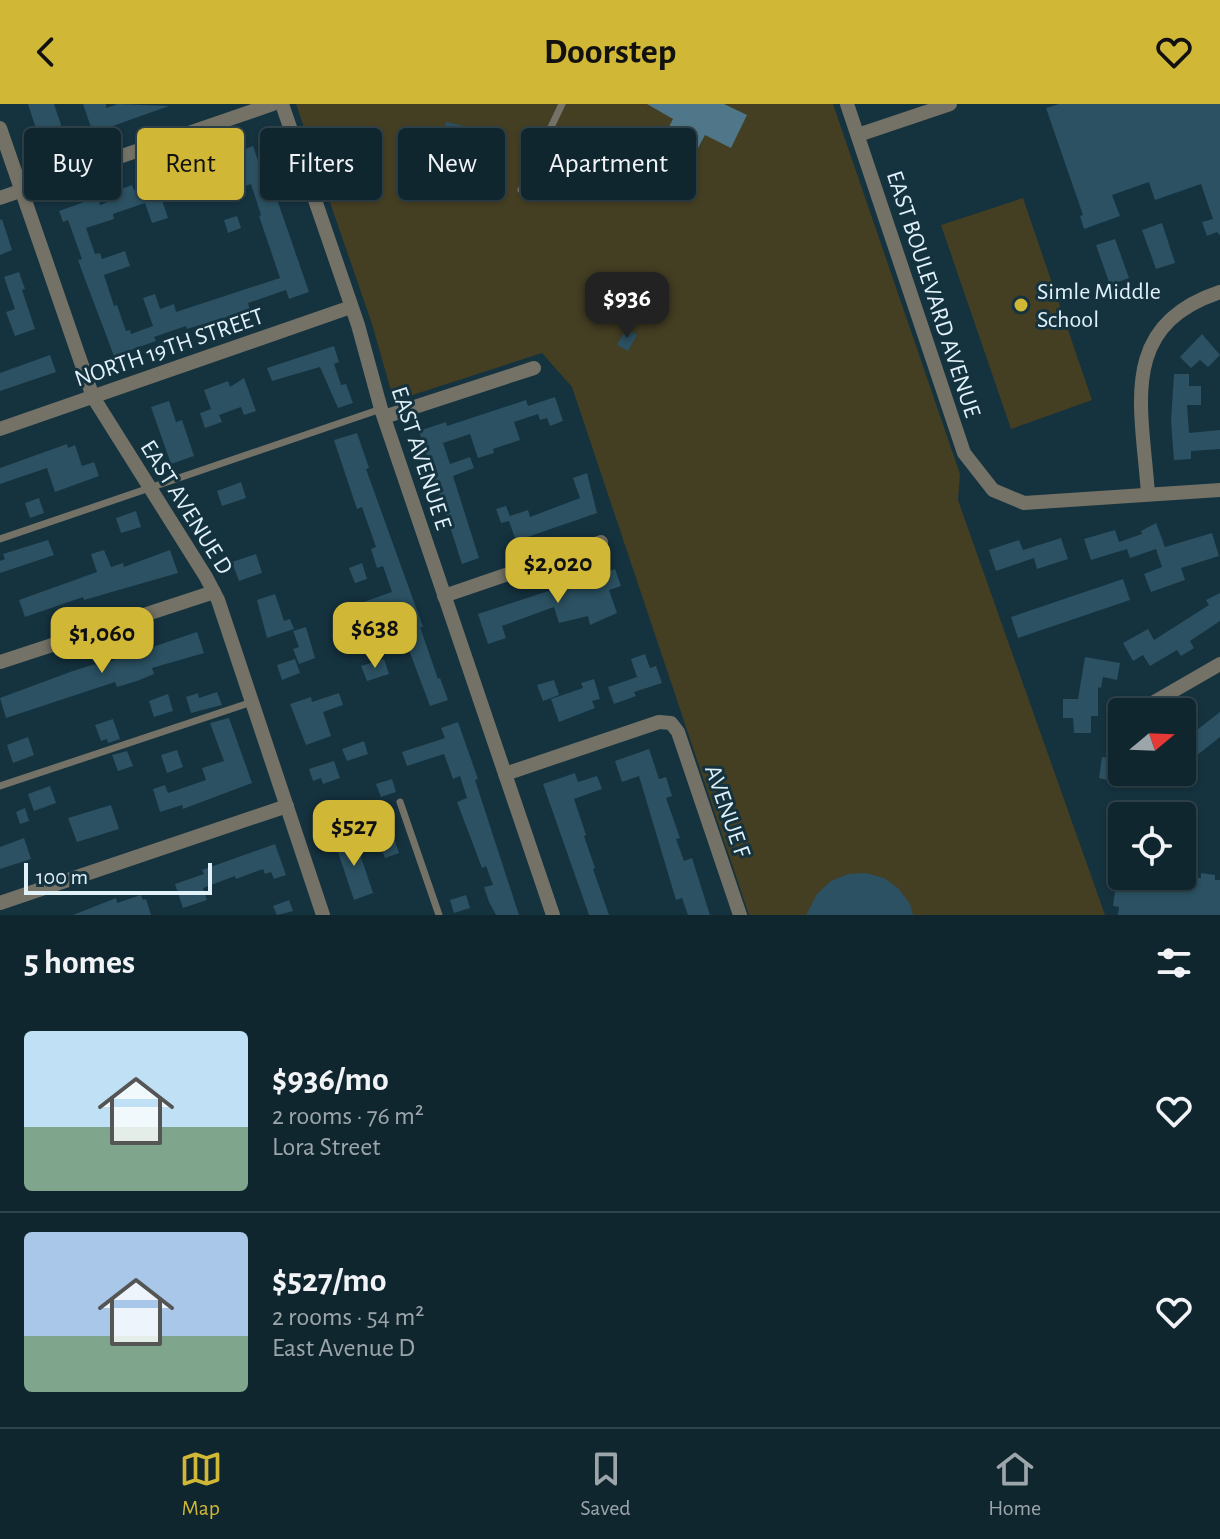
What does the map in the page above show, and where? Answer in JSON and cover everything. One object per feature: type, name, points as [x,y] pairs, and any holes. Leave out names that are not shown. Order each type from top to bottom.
[{"type":"street","points":[[0,198],[273,104]]},
{"type":"street","name":"EAST AVENUE E","points":[[282,104],[351,307],[382,413],[553,915]]},
{"type":"street","name":"EAST BOULEVARD AVENUE","points":[[847,104],[964,453],[993,490],[1024,503],[1148,494]]},
{"type":"street","points":[[858,135],[950,104]]},
{"type":"street","name":"EAST AVENUE D","points":[[0,128],[93,397],[214,592],[323,915]]},
{"type":"street","points":[[1220,292],[1181,309],[1159,332],[1148,353],[1141,394],[1148,494],[1220,491]]},
{"type":"street","name":"NORTH 19TH STREET","points":[[0,429],[351,307]]},
{"type":"street","points":[[382,413],[534,368]]},
{"type":"street","points":[[444,596],[601,542]]},
{"type":"street","points":[[0,662],[214,592]]},
{"type":"street","points":[[1161,698],[1220,664]]},
{"type":"street","name":"AVENUE F","points":[[505,774],[659,722],[671,723],[678,732],[740,915]]},
{"type":"street","points":[[0,903],[287,806]]},
{"type":"lane","points":[[551,128],[562,104]]},
{"type":"lane","points":[[0,539],[149,487],[382,413]]},
{"type":"lane","points":[[0,786],[252,702]]},
{"type":"lane","points":[[400,802],[439,915]]},
{"type":"shaded area","points":[[296,104],[833,104],[960,474],[958,500],[1105,915],[749,915],[572,387],[542,353],[394,401],[372,324],[329,200],[382,200],[382,128],[304,128]]},
{"type":"shaded area","points":[[1023,198],[1092,400],[1011,429],[941,225]]},
{"type":"water","points":[[647,104],[724,104],[747,115],[731,148],[705,135],[697,150],[696,128],[668,128],[673,119]]},
{"type":"building","points":[[28,104],[54,104],[62,128],[36,128]]},
{"type":"building","points":[[83,104],[106,104],[106,108],[118,104],[169,106],[107,128],[91,128]]},
{"type":"building","points":[[1059,104],[1220,104],[1220,235],[1217,232],[1207,236],[1202,222],[1213,219],[1201,184],[1155,200],[1149,182],[1112,195],[1120,216],[1084,229],[1080,216],[1083,215],[1046,108]]},
{"type":"building","points":[[446,122],[465,126],[465,128],[444,128]]},
{"type":"building","points":[[253,146],[260,166],[260,200],[277,200],[309,292],[289,299],[286,290],[248,303],[250,310],[187,329],[186,326],[114,356],[78,260],[82,259],[68,220],[63,222],[59,211],[90,200],[99,200],[100,205],[121,200],[121,189],[132,185],[134,190],[137,189],[137,200],[162,200],[168,218],[152,223],[145,203],[113,214],[114,219],[86,228],[95,254],[100,253],[102,259],[125,251],[130,266],[104,275],[114,306],[117,305],[126,331],[130,330],[131,334],[153,326],[143,298],[155,294],[160,309],[174,304],[176,312],[280,278],[251,184],[244,186],[244,149]]},
{"type":"building","points":[[237,216],[241,228],[228,233],[224,220]]},
{"type":"building","points":[[0,220],[12,250],[0,255]]},
{"type":"building","points":[[1162,223],[1175,263],[1156,269],[1142,230]]},
{"type":"building","points":[[1115,239],[1129,278],[1110,285],[1096,245]]},
{"type":"building","points":[[19,272],[35,329],[15,336],[6,312],[15,309],[4,277]]},
{"type":"building","points":[[626,328],[637,335],[628,351],[617,345]]},
{"type":"building","points":[[1202,334],[1220,355],[1208,367],[1200,360],[1191,368],[1180,357]]},
{"type":"building","points":[[334,346],[339,362],[334,364],[341,385],[346,384],[353,403],[338,408],[320,367],[272,381],[267,368]]},
{"type":"building","points":[[50,355],[56,372],[0,391],[0,373]]},
{"type":"building","points":[[1174,374],[1189,374],[1189,386],[1201,386],[1201,405],[1187,405],[1189,433],[1220,430],[1220,449],[1191,451],[1191,459],[1174,460],[1171,421]]},
{"type":"building","points":[[244,378],[256,411],[244,415],[241,407],[219,415],[222,422],[205,428],[200,413],[211,409],[204,390],[228,381],[230,387]]},
{"type":"building","points":[[555,397],[563,421],[550,426],[547,418],[540,420],[538,414],[514,422],[520,440],[493,449],[494,453],[478,458],[470,434],[443,443],[450,464],[470,457],[474,468],[453,476],[479,558],[462,564],[419,431],[446,422],[447,426],[526,400],[528,406]]},
{"type":"building","points":[[169,401],[176,422],[182,420],[194,456],[171,464],[151,407]]},
{"type":"building","points":[[357,433],[369,468],[366,469],[448,700],[430,706],[398,609],[361,622],[355,605],[392,592],[383,566],[377,568],[371,549],[376,547],[362,507],[357,509],[334,440]]},
{"type":"building","points":[[67,444],[68,448],[75,445],[82,466],[94,462],[99,476],[55,492],[47,468],[0,484],[0,468]]},
{"type":"building","points":[[587,473],[597,513],[516,541],[509,521],[501,523],[496,509],[506,506],[510,516],[528,510],[530,517],[580,498],[573,478]]},
{"type":"building","points":[[241,482],[246,498],[222,506],[217,491]]},
{"type":"building","points":[[39,498],[44,513],[30,518],[25,503]]},
{"type":"building","points":[[136,511],[141,527],[121,533],[116,518]]},
{"type":"building","points":[[1156,523],[1165,547],[1212,533],[1219,556],[1181,568],[1185,580],[1151,592],[1144,574],[1162,567],[1156,549],[1130,558],[1127,549],[1091,560],[1084,539],[1115,530],[1119,542],[1142,534],[1141,531]]},
{"type":"building","points":[[1061,538],[1068,559],[1037,569],[1034,558],[996,571],[989,550],[1019,540],[1023,550]]},
{"type":"building","points":[[48,540],[54,555],[0,573],[0,561],[5,559],[3,554]]},
{"type":"building","points":[[104,550],[111,567],[123,563],[124,567],[170,550],[178,573],[84,600],[83,597],[25,617],[19,600],[97,572],[91,554]]},
{"type":"building","points":[[256,554],[262,573],[239,581],[232,562]]},
{"type":"building","points":[[362,563],[367,579],[355,583],[349,568]]},
{"type":"building","points":[[615,569],[621,586],[609,590],[617,613],[590,625],[588,616],[559,623],[554,607],[502,626],[506,638],[488,644],[478,614]]},
{"type":"building","points":[[1123,579],[1130,600],[1018,638],[1011,617]]},
{"type":"building","points":[[1220,593],[1220,621],[1190,641],[1194,648],[1181,656],[1177,650],[1150,666],[1143,655],[1133,661],[1123,643],[1148,629],[1154,640],[1209,605],[1206,600]]},
{"type":"building","points":[[275,594],[284,621],[290,619],[294,629],[267,638],[257,600]]},
{"type":"building","points":[[306,627],[315,658],[299,664],[293,649],[299,647],[293,631]]},
{"type":"building","points":[[197,632],[204,653],[152,668],[154,674],[137,681],[117,687],[115,682],[6,718],[0,698],[70,672]]},
{"type":"building","points":[[645,654],[650,668],[656,666],[662,683],[634,692],[636,696],[614,704],[608,687],[637,677],[631,659]]},
{"type":"building","points":[[1085,657],[1120,663],[1117,680],[1103,677],[1101,688],[1098,687],[1098,716],[1091,716],[1091,733],[1074,733],[1073,718],[1063,718],[1063,699],[1078,699]]},
{"type":"building","points":[[295,659],[300,673],[282,680],[277,665]]},
{"type":"building","points":[[384,659],[389,674],[367,681],[361,666]]},
{"type":"building","points":[[594,679],[600,699],[592,701],[595,708],[559,722],[551,699],[583,688],[581,683]]},
{"type":"building","points":[[554,680],[559,695],[543,701],[537,685]]},
{"type":"building","points":[[217,692],[222,705],[191,713],[186,697],[198,693],[199,698]]},
{"type":"building","points":[[339,693],[343,705],[323,712],[331,736],[306,745],[290,704],[311,697],[312,702]]},
{"type":"building","points":[[168,694],[173,711],[154,717],[149,701]]},
{"type":"building","points":[[1220,712],[1220,737],[1196,756],[1196,731]]},
{"type":"building","points":[[229,718],[252,783],[183,809],[182,805],[160,812],[153,789],[165,785],[168,793],[206,780],[202,768],[224,761],[210,723]]},
{"type":"building","points":[[113,719],[120,739],[108,743],[107,739],[101,741],[95,725]]},
{"type":"building","points":[[458,722],[519,915],[496,915],[489,902],[484,887],[493,885],[486,866],[482,868],[457,802],[467,798],[460,776],[453,779],[444,754],[407,766],[402,752],[445,738],[441,728]]},
{"type":"building","points":[[28,737],[34,755],[13,763],[7,745]]},
{"type":"building","points":[[364,741],[368,754],[347,761],[342,749]]},
{"type":"building","points":[[649,749],[659,779],[666,777],[672,796],[666,798],[680,838],[676,839],[684,861],[692,858],[710,915],[688,915],[682,898],[676,900],[639,776],[622,782],[615,761]]},
{"type":"building","points":[[177,750],[183,767],[167,773],[161,755]]},
{"type":"building","points":[[127,751],[133,766],[118,771],[112,755]]},
{"type":"building","points":[[1102,757],[1108,758],[1108,780],[1099,778]]},
{"type":"building","points":[[334,761],[340,778],[323,784],[321,778],[313,781],[309,769]]},
{"type":"building","points":[[575,773],[578,782],[597,776],[602,789],[574,799],[609,915],[589,915],[543,784]]},
{"type":"building","points":[[392,779],[396,792],[381,797],[376,784]]},
{"type":"building","points":[[50,786],[56,803],[34,811],[28,794]]},
{"type":"building","points":[[111,805],[119,829],[77,842],[68,818]]},
{"type":"building","points":[[25,808],[29,821],[20,824],[16,812]]},
{"type":"building","points":[[392,832],[399,853],[385,858],[377,837]]},
{"type":"building","points":[[354,836],[373,893],[354,900],[335,843]]},
{"type":"building","points":[[24,838],[31,859],[0,869],[0,847]]},
{"type":"building","points":[[275,844],[286,875],[274,879],[271,872],[265,874],[263,869],[236,879],[235,876],[203,888],[207,900],[183,908],[175,884],[204,874],[202,870]]},
{"type":"building","points":[[866,873],[884,878],[899,889],[910,904],[913,915],[806,915],[817,894],[831,881],[848,874]]},
{"type":"building","points":[[1201,873],[1215,875],[1215,880],[1220,880],[1220,915],[1118,915],[1119,907],[1113,906],[1115,890],[1196,890],[1196,878],[1201,878]]},
{"type":"building","points":[[141,895],[143,900],[146,899],[151,915],[73,915],[116,898],[117,903]]},
{"type":"building","points":[[466,895],[470,908],[454,913],[450,900]]},
{"type":"building","points":[[289,900],[293,911],[277,915],[273,906]]},
{"type":"place","name":"Simle Middle School","points":[[1021,305]]}]
